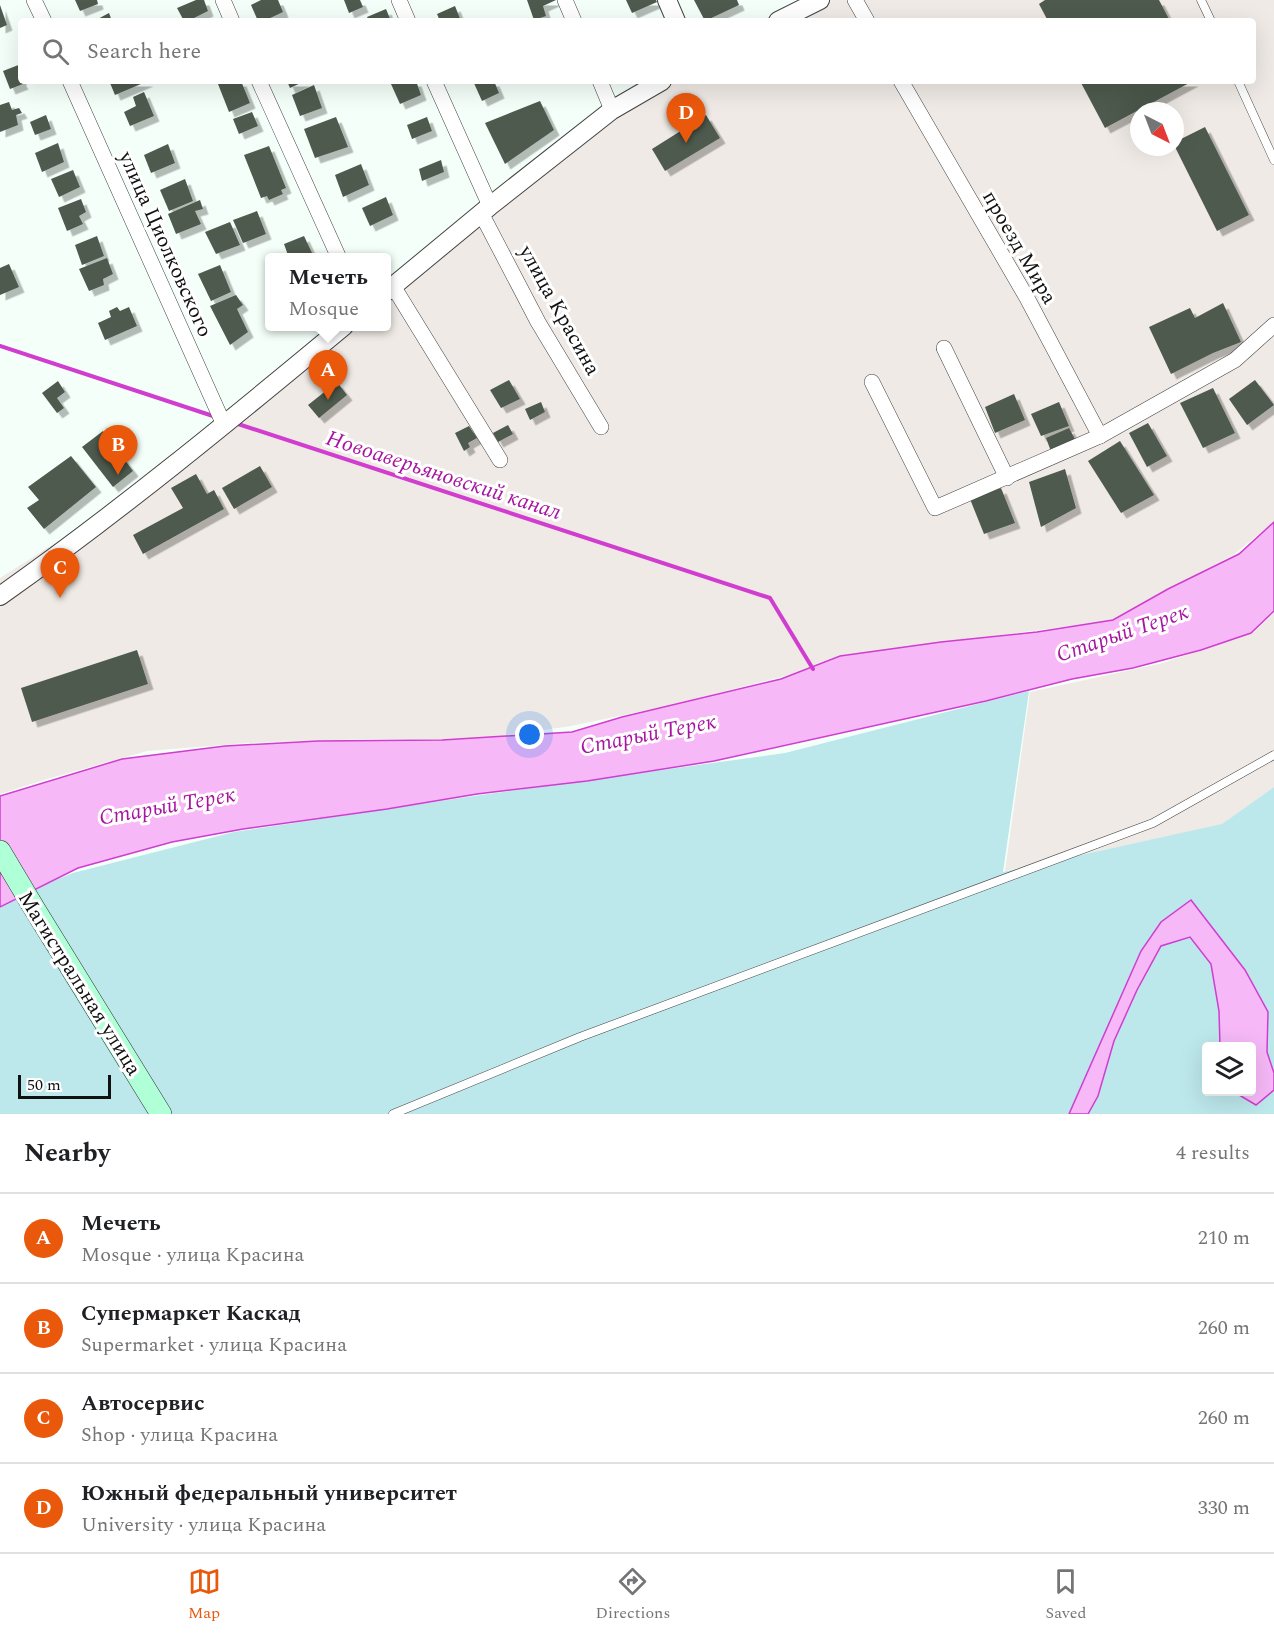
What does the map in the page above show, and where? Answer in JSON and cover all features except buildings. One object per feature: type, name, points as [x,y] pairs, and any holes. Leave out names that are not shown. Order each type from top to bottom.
[{"type":"main road","name":"Магистральная улица","points":[[0,851],[161,1114]]},
{"type":"street","points":[[34,0],[43,18]]},
{"type":"street","points":[[223,0],[231,18]]},
{"type":"street","points":[[399,0],[407,18]]},
{"type":"street","points":[[565,0],[573,18]]},
{"type":"street","points":[[667,0],[675,18]]},
{"type":"street","points":[[784,18],[820,0]]},
{"type":"street","points":[[855,0],[865,18]]},
{"type":"street","name":"улица Циолковского","points":[[71,84],[224,425]]},
{"type":"street","points":[[260,84],[337,253]]},
{"type":"street","name":"улица Красина","points":[[435,84],[485,209],[538,322],[602,428]]},
{"type":"street","points":[[601,84],[612,110]]},
{"type":"street","points":[[391,288],[485,209],[612,110],[657,84]]},
{"type":"street","name":"проезд Мира","points":[[904,84],[1027,298],[1100,436]]},
{"type":"street","points":[[391,291],[500,460]]},
{"type":"street","points":[[873,382],[935,508],[1100,436],[1235,360],[1274,325]]},
{"type":"street","points":[[0,596],[129,501],[339,331]]},
{"type":"street","points":[[944,348],[1007,478]]},
{"type":"lane","points":[[1201,0],[1210,18]]},
{"type":"lane","points":[[1239,84],[1274,160]]},
{"type":"lane","points":[[393,1114],[580,1037],[1153,824],[1274,755]]},
{"type":"shaded area","points":[[825,0],[1274,0],[1274,522],[1233,555],[1110,621],[837,656],[789,675],[671,705],[571,726],[483,739],[365,739],[246,743],[147,751],[0,794],[0,578],[157,479],[342,331],[391,331],[391,292],[524,184],[662,84],[1256,84],[1256,18],[789,18]]},
{"type":"shaded area","points":[[1274,613],[1274,787],[1221,825],[1005,871],[1030,692],[1163,663],[1254,632]]},
{"type":"shaded area","points":[[1029,691],[1003,872],[1222,824],[1274,787],[1274,1114],[0,1114],[0,902],[73,873],[234,832],[785,753]]},
{"type":"water","name":"Старый Терек","points":[[1274,522],[1274,611],[1251,633],[1201,650],[1133,668],[1072,679],[986,701],[714,761],[587,781],[477,794],[243,829],[172,842],[78,868],[0,907],[0,796],[122,759],[225,746],[318,741],[442,740],[572,732],[622,717],[781,679],[840,656],[1037,632],[1113,620],[1168,589],[1239,554]]},
{"type":"water","points":[[1191,900],[1245,970],[1268,1012],[1267,1052],[1274,1073],[1274,1090],[1256,1105],[1241,1096],[1256,1096],[1256,1042],[1220,1042],[1219,1011],[1211,964],[1190,937],[1161,946],[1137,990],[1114,1041],[1098,1096],[1088,1114],[1069,1114],[1141,951],[1161,922]]},
{"type":"waterway","name":"Новоаверьяновский канал","points":[[0,346],[216,417]]},
{"type":"waterway","name":"Новоаверьяновский канал","points":[[235,423],[770,598],[813,669]]},
{"type":"place","name":"Южный федеральный университет","points":[[686,143]]},
{"type":"place","name":"Мечеть","points":[[328,400]]},
{"type":"place","name":"Супермаркет Каскад","points":[[118,475]]},
{"type":"place","name":"Автосервис","points":[[60,598]]}]
